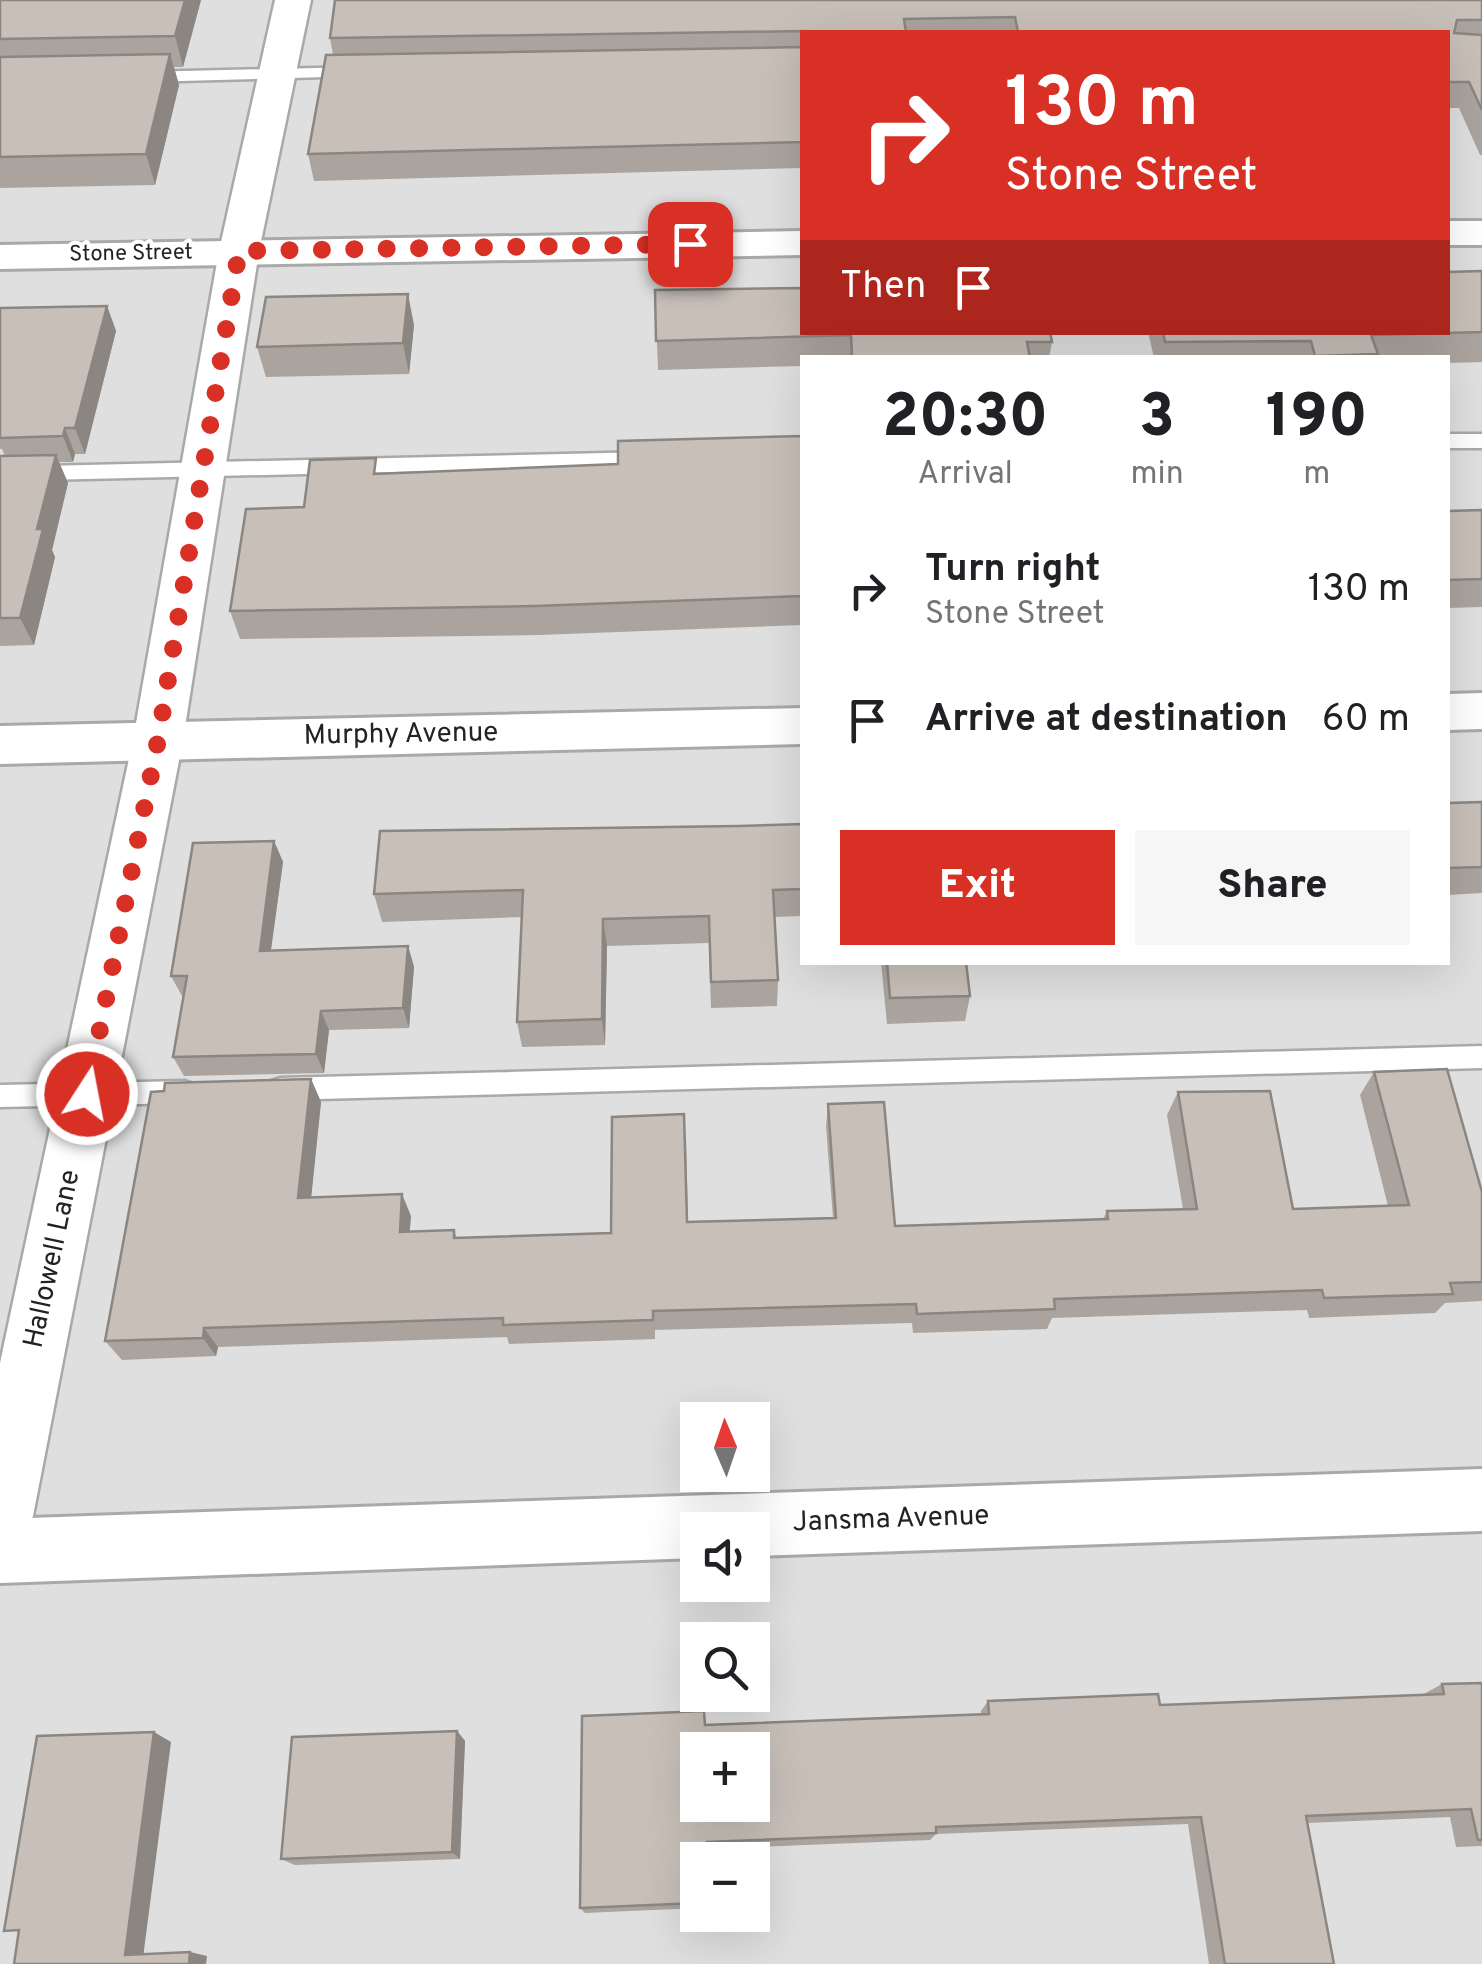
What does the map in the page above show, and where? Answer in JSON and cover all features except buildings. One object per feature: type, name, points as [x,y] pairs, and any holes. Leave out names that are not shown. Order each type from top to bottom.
[{"type":"street","name":"Hallowell Lane","points":[[0,1516],[158,740],[239,251],[294,0]]},
{"type":"street","points":[[1450,233],[1482,233]]},
{"type":"street","name":"Stone Street","points":[[0,257],[800,243]]},
{"type":"street","points":[[1450,712],[1482,712]]},
{"type":"street","name":"Murphy Avenue","points":[[0,745],[800,726]]},
{"type":"street","name":"Jansma Avenue","points":[[0,1552],[1482,1500]]},
{"type":"lane","points":[[119,77],[375,72]]},
{"type":"lane","points":[[1450,441],[1482,440]]},
{"type":"lane","points":[[0,474],[662,459]]},
{"type":"lane","points":[[246,1090],[1482,1057]]},
{"type":"lane","points":[[0,1096],[206,1091]]},
{"type":"shaded area","points":[[0,0],[1482,0],[1482,1964],[0,1964]]},
{"type":"route","points":[[87,1094],[158,740],[239,251],[690,244]]}]
